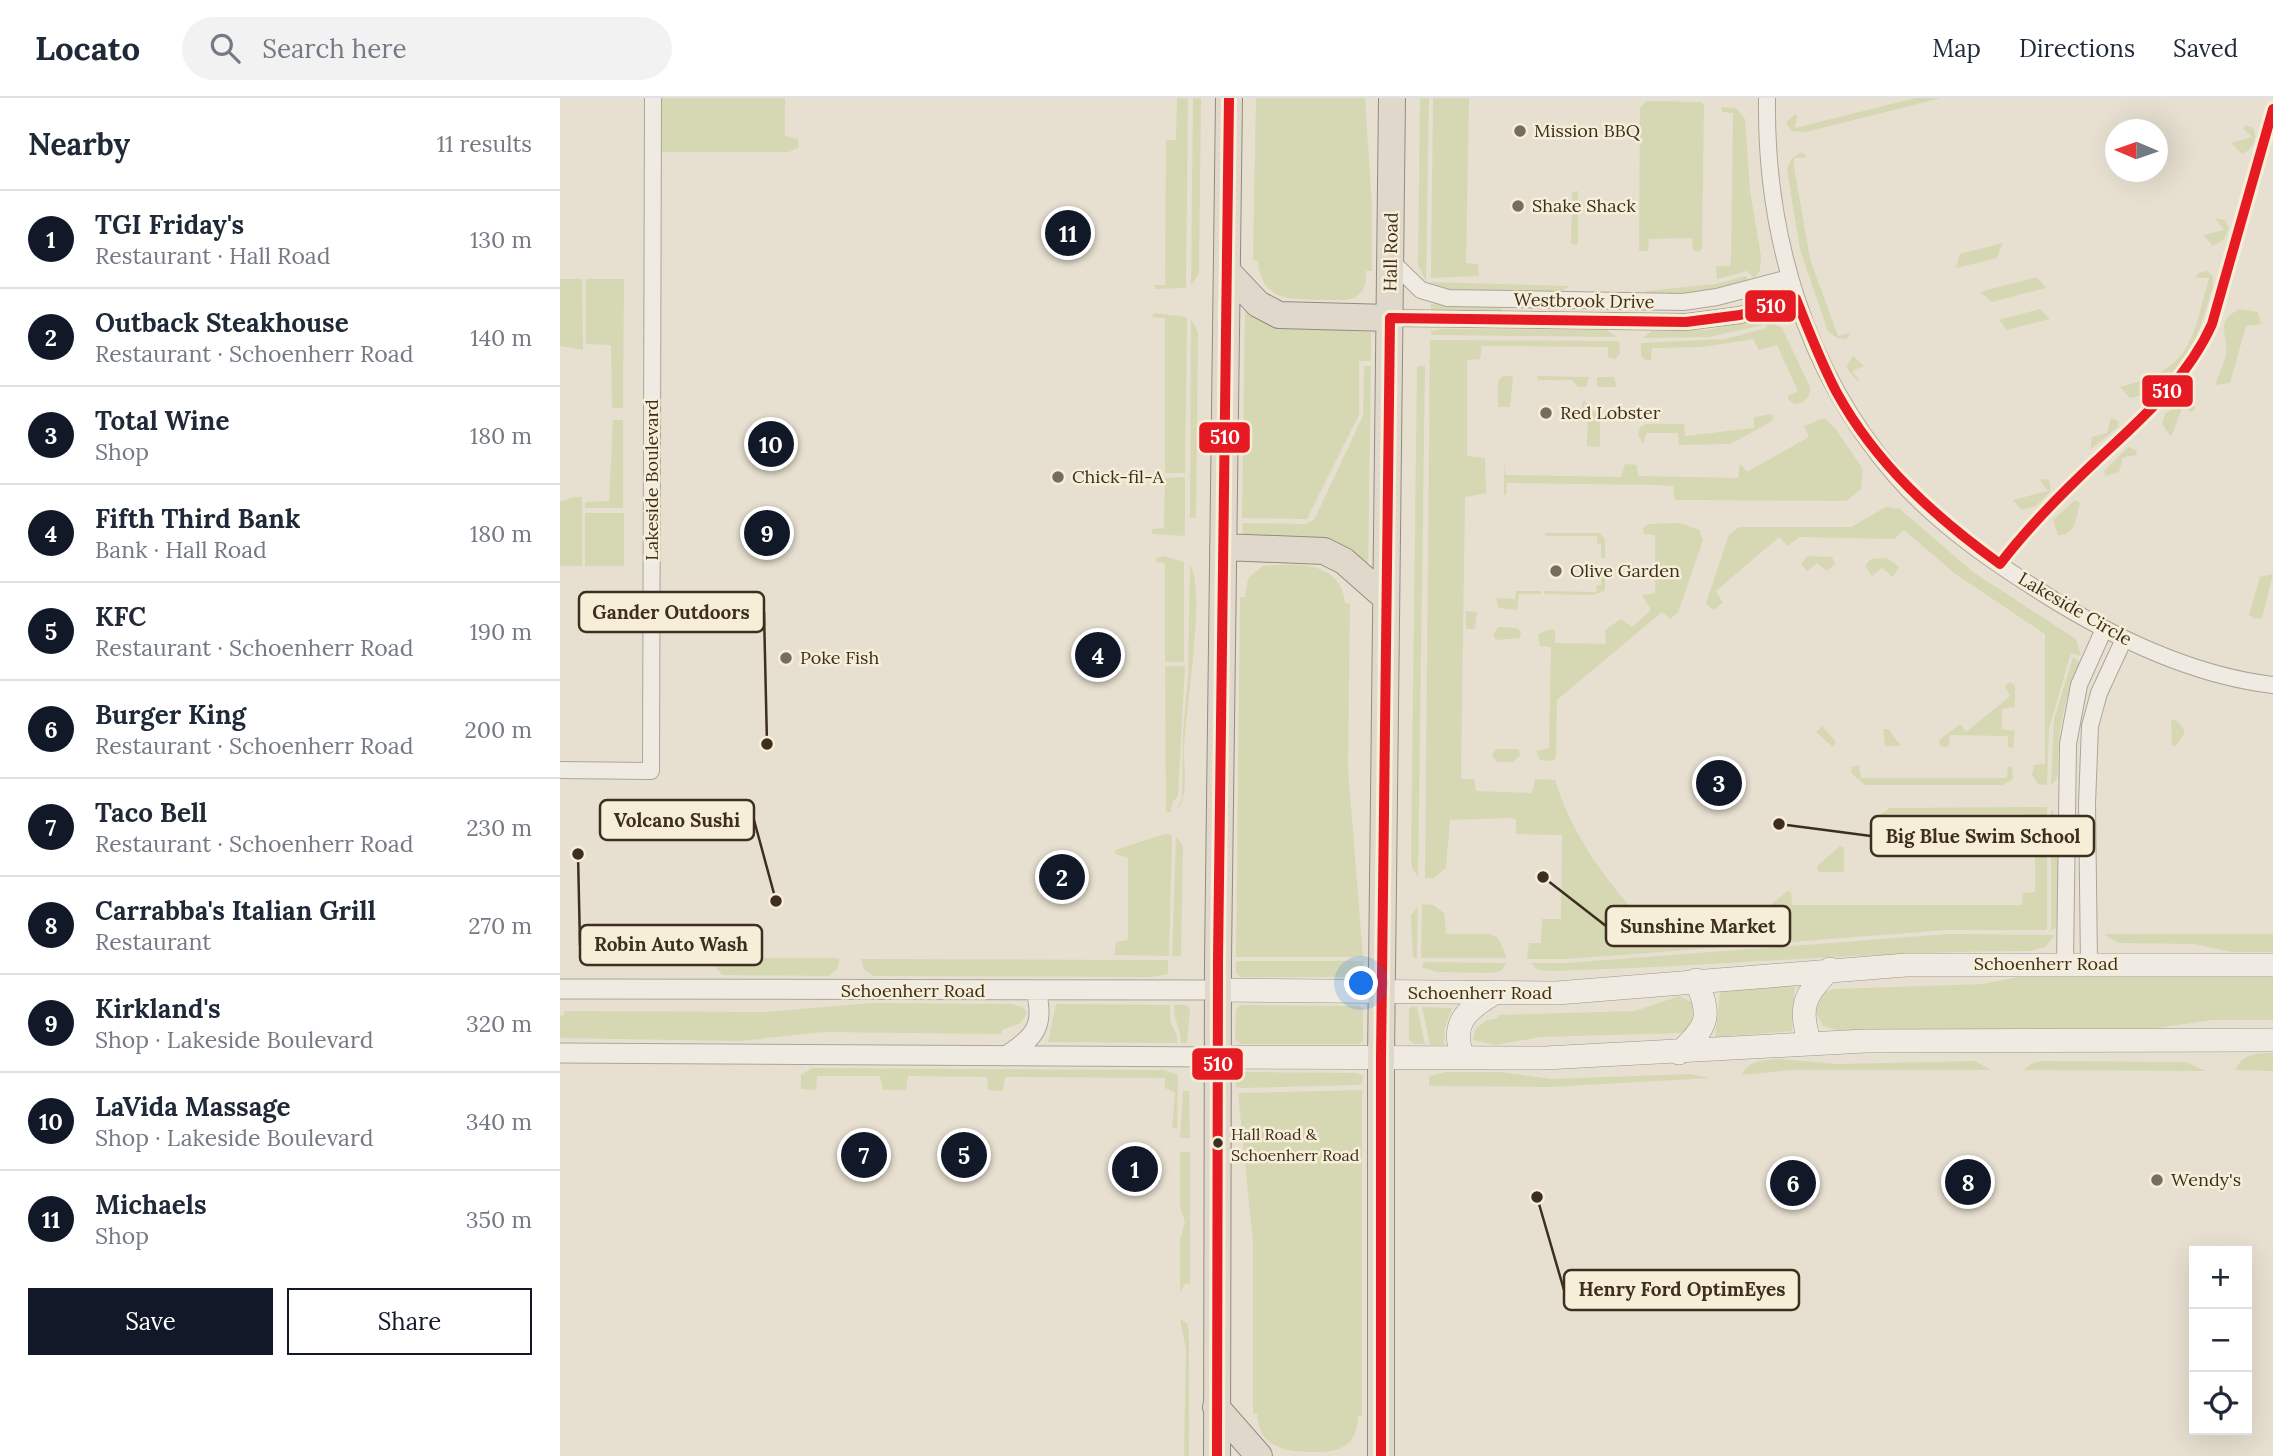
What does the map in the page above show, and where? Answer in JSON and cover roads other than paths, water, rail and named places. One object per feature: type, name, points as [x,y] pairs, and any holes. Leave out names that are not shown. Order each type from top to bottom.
[{"type":"highway","points":[[1217,1456],[1217,990],[1228,98]]},
{"type":"highway","name":"Hall Road","points":[[1381,1456],[1381,1058],[1392,98]]},
{"type":"highway","points":[[1227,271],[1258,304],[1279,315],[1390,318]]},
{"type":"highway","points":[[1223,547],[1324,551],[1344,561],[1386,598]]},
{"type":"highway","points":[[1216,1407],[1259,1456]]},
{"type":"main road","name":"Schoenherr Road","points":[[1217,990],[1493,994],[1569,992],[1830,969],[1919,965],[2273,964]]},
{"type":"main road","points":[[1810,1044],[1804,1005],[1807,994],[1830,969]]},
{"type":"main road","points":[[1679,1053],[1699,1035],[1706,1019],[1703,996],[1696,980]]},
{"type":"main road","points":[[1463,1058],[1457,1037],[1459,1027],[1474,1006],[1493,994]]},
{"type":"main road","points":[[1218,1057],[1463,1058],[1679,1053],[1909,1040],[2273,1040]]},
{"type":"street","name":"Lakeside Boulevard","points":[[560,770],[651,771],[653,98]]},
{"type":"street","name":"Lakeside Circle","points":[[1767,98],[1768,173],[1776,230],[1796,299],[1838,394],[1896,476],[1964,539],[2042,593],[2104,629],[2201,669],[2273,685]]},
{"type":"street","name":"Westbrook Drive","points":[[1390,260],[1421,290],[1448,298],[1683,302],[1789,278]]},
{"type":"street","name":"Westbrook Drive","points":[[1390,318],[1686,322],[1740,315],[1796,299]]},
{"type":"street","points":[[2065,964],[2068,744],[2079,685],[2104,629]]},
{"type":"street","points":[[2089,964],[2089,734],[2099,693],[2124,639]]},
{"type":"street","name":"Schoenherr Road","points":[[560,989],[1217,990]]},
{"type":"street","points":[[1006,1056],[1034,1034],[1040,1019],[1036,991]]},
{"type":"street","points":[[560,1053],[1218,1057]]},
{"type":"place","name":"Mission BBQ","points":[[1520,131]]},
{"type":"place","name":"Shake Shack","points":[[1518,206]]},
{"type":"place","name":"Michaels","points":[[1068,233]]},
{"type":"place","name":"Red Lobster","points":[[1546,413]]},
{"type":"place","name":"LaVida Massage","points":[[771,444]]},
{"type":"place","name":"Chick-fil-A","points":[[1058,477]]},
{"type":"place","name":"Kirkland's","points":[[767,533]]},
{"type":"place","name":"Olive Garden","points":[[1556,571]]},
{"type":"place","name":"Fifth Third Bank","points":[[1098,655]]},
{"type":"place","name":"Poke Fish","points":[[786,658]]},
{"type":"place","name":"Gander Outdoors","points":[[767,744]]},
{"type":"place","name":"Total Wine","points":[[1719,783]]},
{"type":"place","name":"Big Blue Swim School","points":[[1779,824]]},
{"type":"place","name":"Robin Auto Wash","points":[[578,854]]},
{"type":"place","name":"Outback Steakhouse","points":[[1062,877]]},
{"type":"place","name":"Sunshine Market","points":[[1543,877]]},
{"type":"place","name":"Volcano Sushi","points":[[776,901]]},
{"type":"place","name":"Hall Road & Schoenherr Road","points":[[1218,1143]]},
{"type":"place","name":"Taco Bell","points":[[864,1155]]},
{"type":"place","name":"KFC","points":[[964,1155]]},
{"type":"place","name":"TGI Friday's","points":[[1135,1169]]},
{"type":"place","name":"Wendy's","points":[[2157,1180]]},
{"type":"place","name":"Carrabba's Italian Grill","points":[[1968,1182]]},
{"type":"place","name":"Burger King","points":[[1793,1183]]},
{"type":"place","name":"Henry Ford OptimEyes","points":[[1537,1197]]}]
